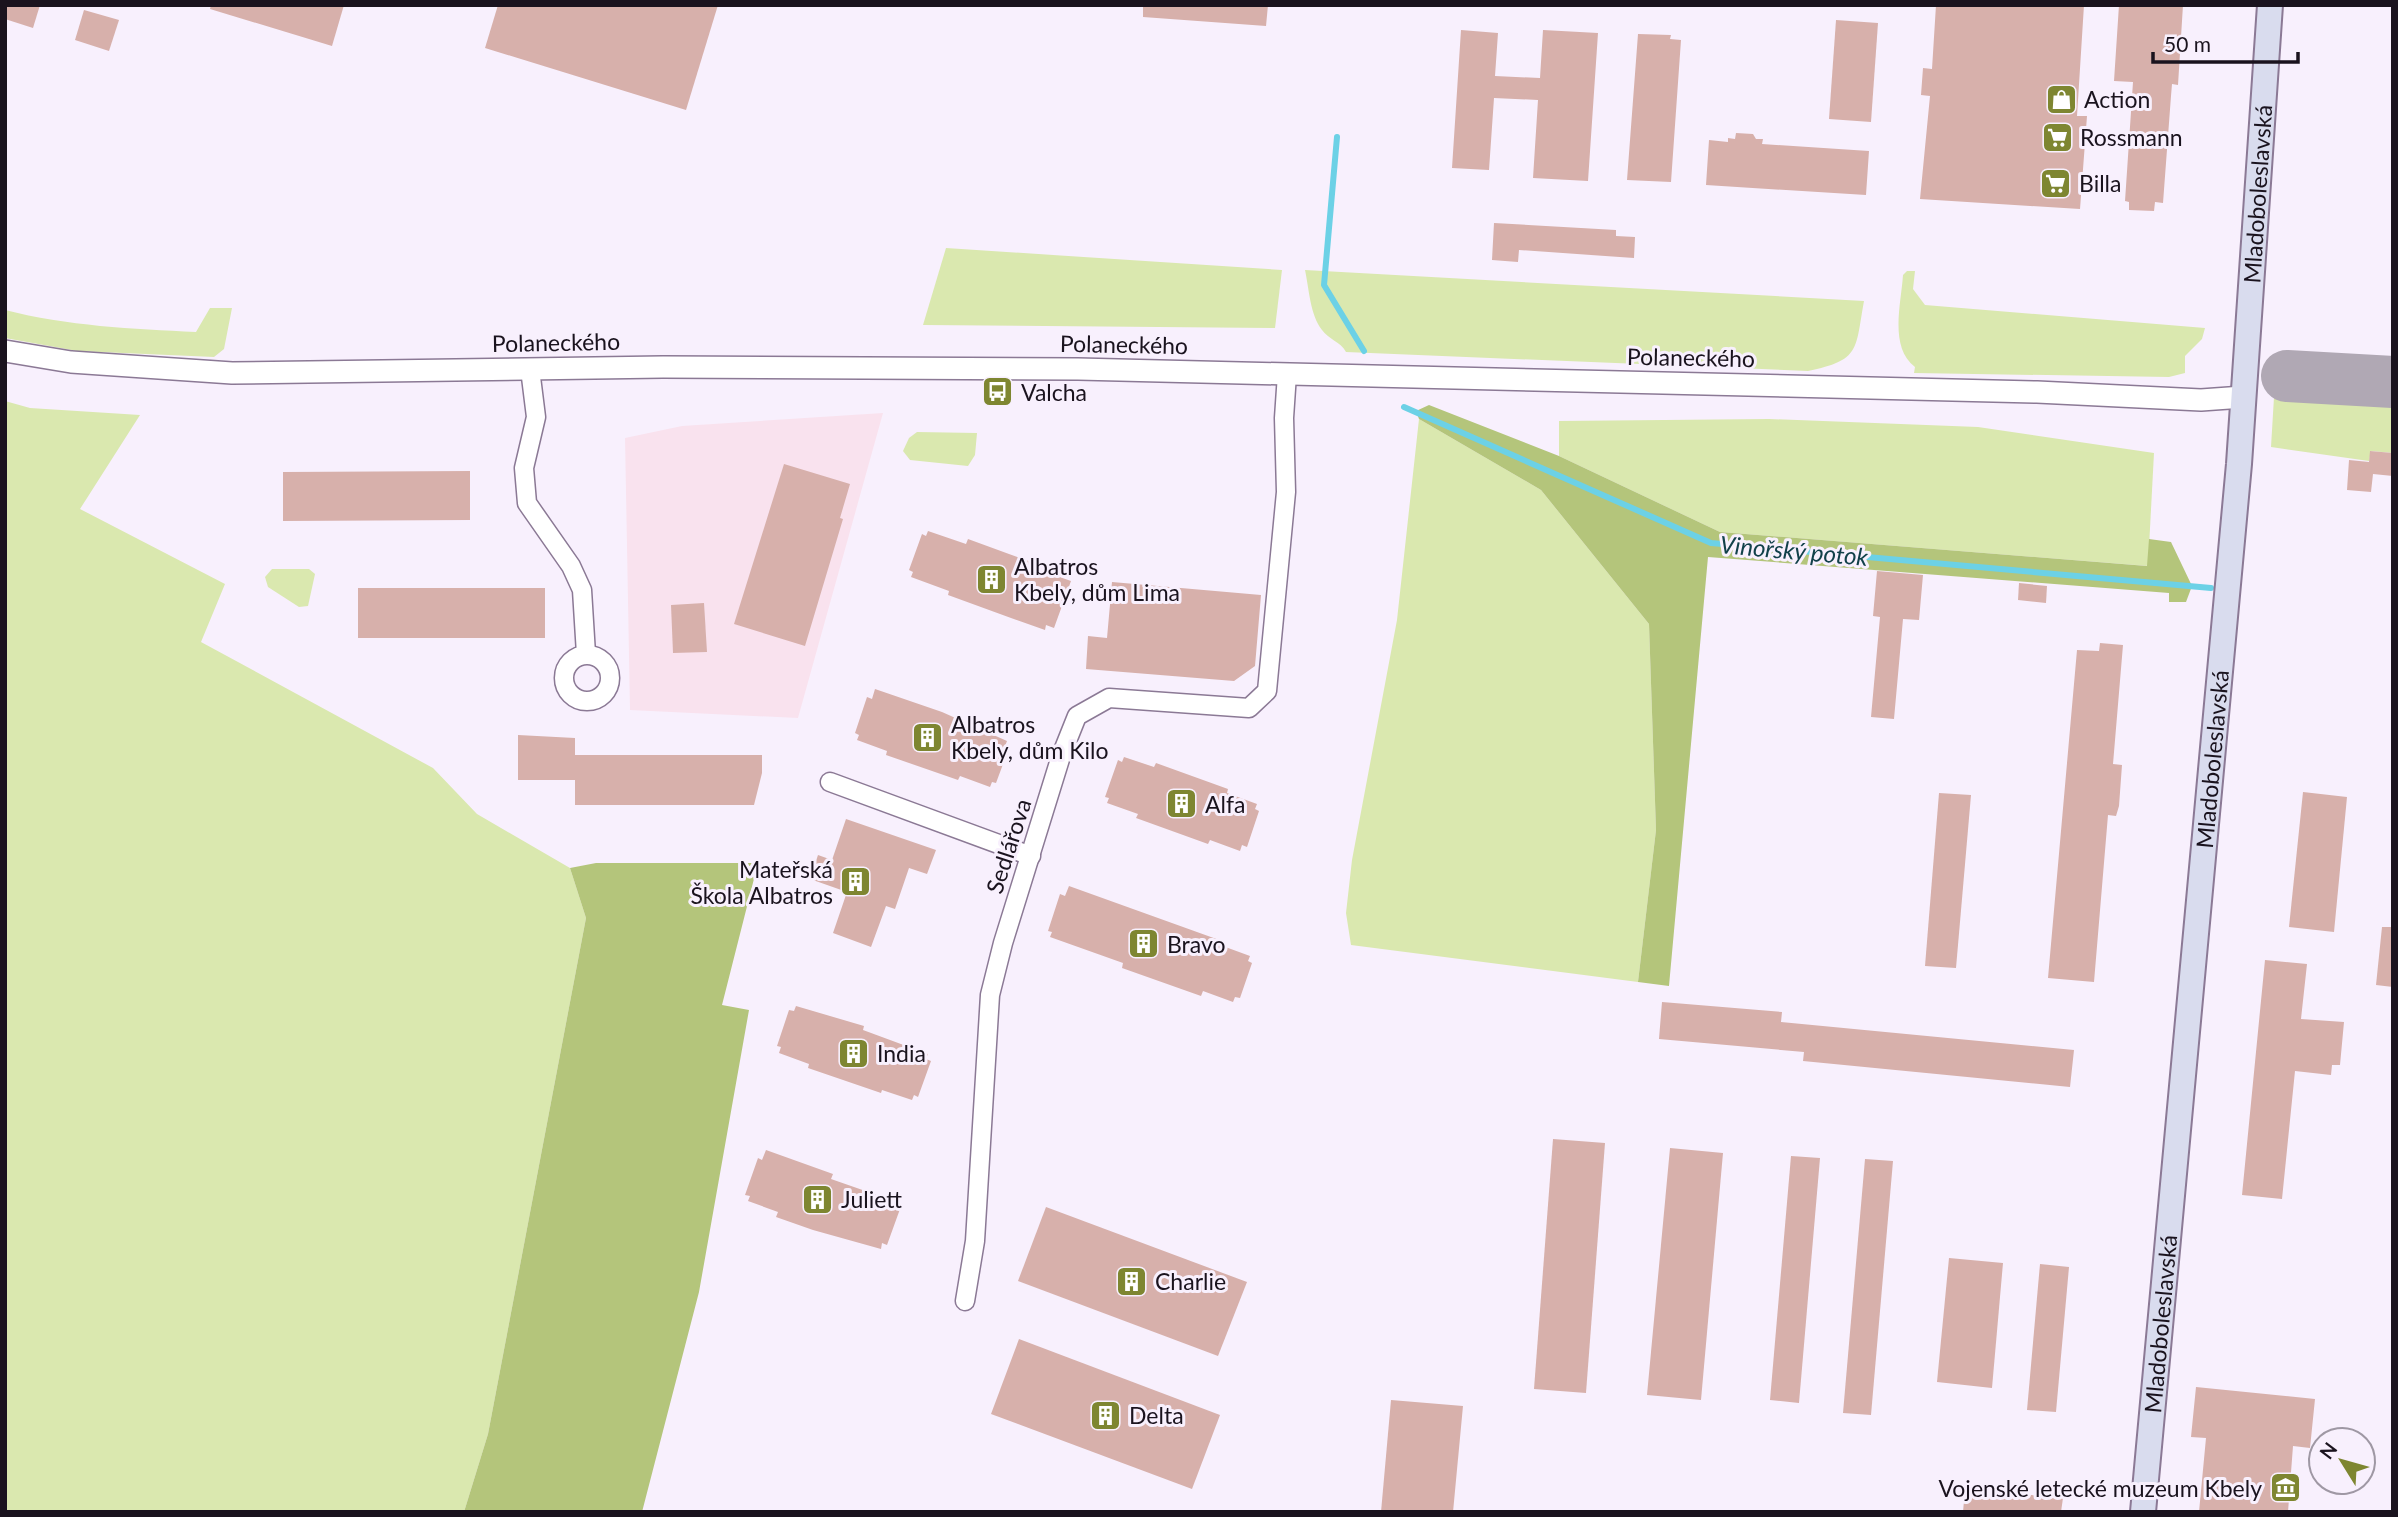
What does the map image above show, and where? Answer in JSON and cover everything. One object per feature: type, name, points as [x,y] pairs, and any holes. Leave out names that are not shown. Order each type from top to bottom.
[{"type":"main road","name":"Mladoboleslavská","points":[[2143,1512],[2243,397],[2270,5]]},
{"type":"street","name":"Polaneckého","points":[[5,351],[83,363],[232,373],[530,369],[1050,369],[2037,392],[2201,400],[2243,397]]},
{"type":"street","points":[[530,369],[536,417],[524,468],[527,503],[571,566],[582,590],[586,654]]},
{"type":"street","name":"Sedlářova","points":[[965,1301],[975,1241],[990,995],[999,955],[1069,736],[1077,716],[1090,706],[1109,698],[1249,708],[1267,691],[1286,492],[1284,418],[1287,373]]},
{"type":"street","points":[[830,782],[1031,856]]},
{"type":"shaded area","points":[[883,413],[798,718],[630,710],[625,438],[682,426]]},
{"type":"green space","points":[[946,248],[1282,270],[1275,328],[923,325]]},
{"type":"green space","points":[[1305,270],[1864,301],[1856,342],[1847,357],[1808,371],[1346,352],[1318,324],[1312,309]]},
{"type":"green space","points":[[1907,271],[1915,271],[1913,289],[1925,305],[2205,328],[2202,339],[2185,356],[2185,373],[2169,377],[1914,373],[1915,367],[1902,348],[1898,325],[1903,275]]},
{"type":"green space","points":[[210,308],[232,308],[224,349],[214,357],[77,351],[5,338],[5,310],[76,323],[196,332]]},
{"type":"green space","points":[[2286,393],[2393,399],[2393,453],[2371,451],[2369,461],[2271,447],[2274,397],[2285,398]]},
{"type":"green space","points":[[5,401],[30,408],[140,415],[80,509],[225,584],[201,642],[433,768],[477,814],[570,868],[586,918],[488,1434],[464,1512],[5,1512]]},
{"type":"green space","points":[[1429,405],[1559,456],[1720,532],[2147,566],[2149,539],[2171,542],[2192,586],[2186,602],[2169,602],[2169,593],[1708,557],[1669,986],[1638,982],[1656,830],[1649,624],[1541,490],[1419,419],[1416,411]]},
{"type":"green space","points":[[1419,419],[1541,490],[1649,624],[1656,830],[1638,982],[1351,945],[1346,913],[1352,860],[1397,620]]},
{"type":"green space","points":[[1769,419],[1978,427],[2154,453],[2148,566],[1720,532],[1559,456],[1559,421]]},
{"type":"green space","points":[[917,432],[977,433],[975,455],[968,466],[910,460],[903,451],[909,438]]},
{"type":"green space","points":[[272,569],[309,569],[315,574],[308,606],[299,607],[268,587],[265,577]]},
{"type":"green space","points":[[596,863],[758,863],[722,1005],[749,1010],[699,1292],[642,1512],[464,1512],[488,1434],[586,918],[570,868]]},
{"type":"building","points":[[5,5],[40,5],[33,28],[5,19]]},
{"type":"building","points":[[211,5],[344,5],[332,46],[210,9]]},
{"type":"building","points":[[498,5],[718,5],[686,110],[485,48]]},
{"type":"building","points":[[1143,5],[1268,5],[1266,26],[1143,17]]},
{"type":"building","points":[[1936,5],[2084,5],[2077,116],[2087,116],[2080,209],[1920,199],[1930,96],[1921,95],[1923,68],[1932,69]]},
{"type":"building","points":[[2119,5],[2183,5],[2178,85],[2172,84],[2163,203],[2155,202],[2154,211],[2129,210],[2129,202],[2125,201],[2133,82],[2114,81]]},
{"type":"building","points":[[84,10],[119,20],[109,51],[75,40]]},
{"type":"building","points":[[1836,20],[1878,23],[1871,122],[1829,119]]},
{"type":"building","points":[[1461,30],[1498,33],[1495,76],[1540,78],[1543,30],[1598,33],[1588,181],[1533,178],[1538,100],[1494,98],[1489,170],[1452,168]]},
{"type":"building","points":[[1638,34],[1671,35],[1670,39],[1681,40],[1671,182],[1627,180]]},
{"type":"building","points":[[1736,133],[1753,134],[1756,139],[1763,139],[1762,144],[1869,151],[1866,195],[1706,185],[1709,140],[1728,142],[1728,138],[1735,139]]},
{"type":"building","points":[[1494,223],[1616,230],[1616,236],[1635,237],[1634,258],[1519,250],[1518,262],[1492,260]]},
{"type":"building","points":[[2370,451],[2393,453],[2393,476],[2373,474],[2371,492],[2347,490],[2349,460],[2369,462]]},
{"type":"building","points":[[784,464],[850,484],[840,518],[843,519],[805,646],[734,624]]},
{"type":"building","points":[[470,471],[470,520],[283,521],[283,472]]},
{"type":"building","name":"Albatros Kbely, dům Lima","points":[[928,531],[966,544],[968,539],[1053,570],[1051,574],[1071,581],[1054,628],[1046,625],[1045,630],[1011,618],[948,595],[949,591],[911,577],[913,572],[909,570],[922,534],[926,536]]},
{"type":"building","points":[[1877,571],[1923,575],[1919,620],[1903,619],[1894,719],[1871,717],[1880,617],[1873,616]]},
{"type":"building","points":[[1112,582],[1261,595],[1255,666],[1234,681],[1086,669],[1088,636],[1107,638]]},
{"type":"building","points":[[2019,583],[2047,586],[2046,603],[2018,600]]},
{"type":"building","points":[[358,588],[545,588],[545,638],[358,638]]},
{"type":"building","points":[[704,603],[707,652],[673,653],[671,605]]},
{"type":"building","points":[[2100,643],[2123,645],[2113,764],[2122,765],[2119,806],[2116,816],[2108,815],[2094,982],[2048,978],[2077,650],[2099,651]]},
{"type":"building","name":"Albatros Kbely, dům Kilo","points":[[875,689],[942,712],[1007,741],[1005,746],[1009,748],[996,783],[992,782],[990,787],[960,776],[958,780],[886,755],[887,751],[857,740],[859,735],[855,733],[867,697],[872,699]]},
{"type":"building","points":[[518,735],[575,738],[575,755],[762,755],[762,773],[754,805],[575,805],[575,780],[518,780]]},
{"type":"building","name":"Alfa","points":[[1124,757],[1154,767],[1156,763],[1228,789],[1227,793],[1257,804],[1255,809],[1259,811],[1247,847],[1242,845],[1240,851],[1210,840],[1208,844],[1136,818],[1138,814],[1107,803],[1109,798],[1105,797],[1118,760],[1122,762]]},
{"type":"building","points":[[2303,792],[2347,797],[2334,932],[2289,927]]},
{"type":"building","points":[[1939,793],[1971,795],[1956,968],[1925,966]]},
{"type":"building","name":"Mateřská Škola Albatros","points":[[846,819],[936,850],[927,874],[909,868],[895,909],[886,906],[871,947],[833,933],[847,892],[810,879],[818,855],[832,860]]},
{"type":"building","name":"Bravo","points":[[1069,886],[1222,941],[1220,945],[1250,956],[1248,961],[1252,963],[1240,998],[1235,997],[1233,1002],[1203,991],[1201,996],[1122,968],[1123,963],[1050,937],[1052,932],[1048,931],[1060,894],[1065,896]]},
{"type":"building","points":[[2382,927],[2393,927],[2393,987],[2376,985]]},
{"type":"building","points":[[2265,960],[2307,964],[2301,1019],[2344,1022],[2340,1065],[2332,1065],[2331,1075],[2295,1071],[2282,1199],[2242,1195]]},
{"type":"building","points":[[1662,1002],[1782,1012],[1781,1022],[2074,1050],[2070,1087],[1803,1061],[1804,1052],[1659,1039]]},
{"type":"building","name":"India","points":[[796,1006],[864,1026],[863,1030],[928,1054],[926,1059],[931,1061],[918,1097],[914,1095],[912,1100],[882,1090],[881,1093],[808,1068],[809,1064],[779,1053],[781,1047],[777,1046],[789,1010],[794,1011]]},
{"type":"building","points":[[1553,1139],[1605,1143],[1586,1393],[1534,1389]]},
{"type":"building","points":[[1670,1148],[1723,1153],[1701,1400],[1647,1395]]},
{"type":"building","name":"Juliett","points":[[766,1150],[833,1174],[831,1179],[897,1202],[895,1208],[900,1209],[887,1245],[882,1243],[881,1249],[813,1230],[776,1217],[778,1212],[748,1201],[750,1196],[745,1195],[758,1158],[762,1160]]},
{"type":"building","points":[[1791,1156],[1820,1158],[1799,1403],[1770,1400]]},
{"type":"building","points":[[1865,1159],[1893,1161],[1871,1415],[1843,1413]]},
{"type":"building","name":"Charlie","points":[[1046,1207],[1247,1282],[1218,1356],[1018,1281]]},
{"type":"building","points":[[1949,1258],[2003,1263],[1992,1388],[1937,1382]]},
{"type":"building","points":[[2040,1264],[2069,1267],[2056,1412],[2027,1410]]},
{"type":"building","name":"Delta","points":[[1019,1339],[1220,1415],[1192,1489],[991,1414]]},
{"type":"building","points":[[2196,1387],[2315,1399],[2312,1426],[2307,1426],[2307,1448],[2293,1446],[2288,1512],[2199,1512],[2206,1438],[2191,1437]]},
{"type":"building","points":[[1391,1400],[1463,1406],[1453,1512],[1381,1512]]},
{"type":"building","points":[[1965,1489],[2063,1498],[2061,1512],[1963,1512]]},
{"type":"waterway","name":"Vinořský potok","points":[[1337,137],[1324,285],[1364,351]]},
{"type":"waterway","name":"Vinořský potok","points":[[1404,407],[1711,543],[2211,588]]},
{"type":"taxiway","points":[[2287,376],[2393,382]]},
{"type":"place","name":"Action","points":[[2061,99]]},
{"type":"place","name":"Rossmann","points":[[2057,137]]},
{"type":"place","name":"Billa","points":[[2056,183]]},
{"type":"place","name":"Valcha","points":[[998,392]]},
{"type":"place","name":"Albatros Kbely, dům Lima","points":[[991,579]]},
{"type":"place","name":"Albatros Kbely, dům Kilo","points":[[928,737]]},
{"type":"place","name":"Alfa","points":[[1182,804]]},
{"type":"place","name":"Mateřská Škola Albatros","points":[[856,882]]},
{"type":"place","name":"Bravo","points":[[1144,944]]},
{"type":"place","name":"India","points":[[854,1053]]},
{"type":"place","name":"Juliett","points":[[818,1199]]},
{"type":"place","name":"Charlie","points":[[1132,1281]]},
{"type":"place","name":"Delta","points":[[1106,1415]]},
{"type":"place","name":"Vojenské letecké muzeum Kbely","points":[[2285,1488]]}]
